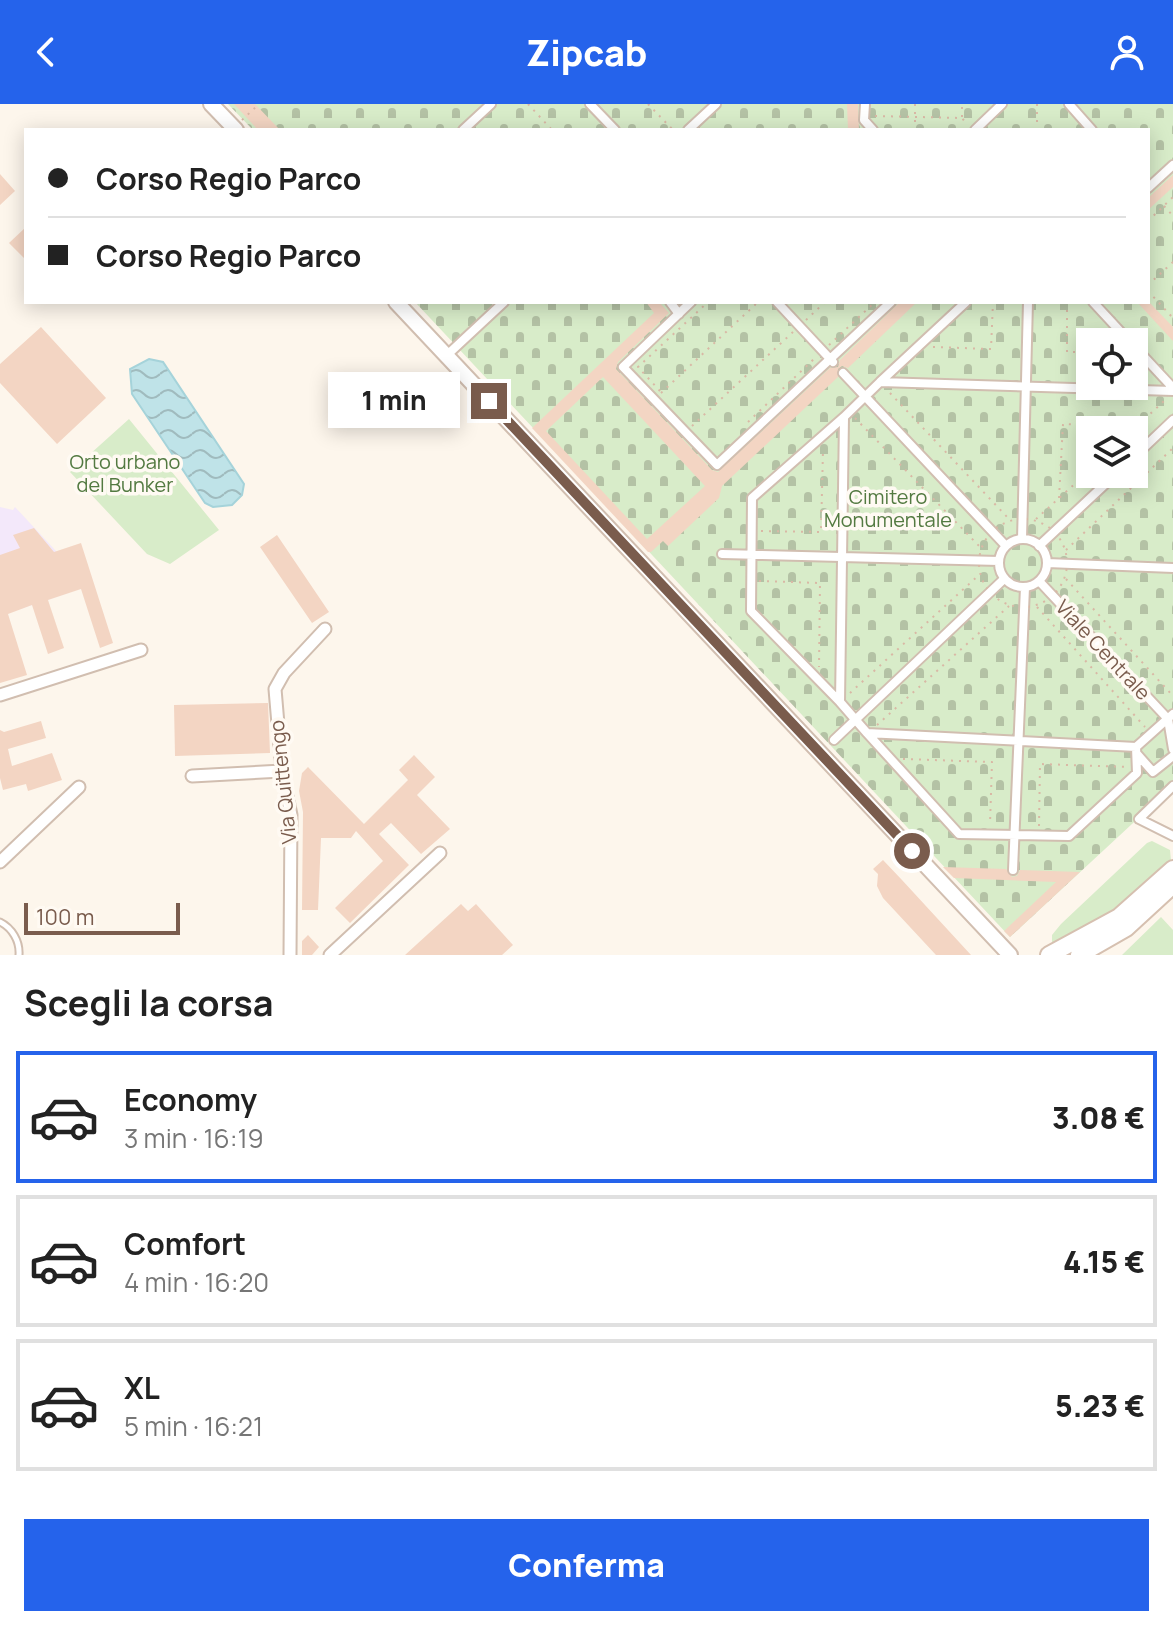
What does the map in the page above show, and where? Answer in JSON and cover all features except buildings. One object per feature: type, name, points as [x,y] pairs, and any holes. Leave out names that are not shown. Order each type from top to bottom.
[{"type":"main road","points":[[1049,955],[1119,917],[1173,869]]},
{"type":"main road","points":[[1079,955],[1126,928],[1173,885]]},
{"type":"street","points":[[211,104],[234,128]]},
{"type":"street","points":[[465,128],[491,104]]},
{"type":"street","points":[[590,104],[613,128]]},
{"type":"street","points":[[690,128],[716,104]]},
{"type":"street","points":[[865,104],[864,120],[871,128]]},
{"type":"street","points":[[976,128],[1002,104]]},
{"type":"street","points":[[1069,104],[1090,128]]},
{"type":"street","points":[[1150,186],[1173,165]]},
{"type":"street","points":[[398,304],[1010,955]]},
{"type":"street","points":[[446,356],[502,304]]},
{"type":"street","points":[[672,304],[679,314]]},
{"type":"street","points":[[689,304],[623,367],[658,396],[685,433],[717,465],[832,361],[889,304]]},
{"type":"street","points":[[779,304],[832,361]]},
{"type":"street","points":[[964,304],[752,498],[751,611],[840,702],[959,834],[1069,836],[1137,773],[1135,750],[1149,732],[1170,716]]},
{"type":"street","points":[[1022,539],[1028,304]]},
{"type":"street","points":[[1095,304],[1117,328]]},
{"type":"street","points":[[1148,362],[1173,389]]},
{"type":"street","points":[[843,373],[1006,546]]},
{"type":"street","points":[[880,382],[1173,389]]},
{"type":"street","points":[[840,702],[846,414]]},
{"type":"street","points":[[1148,444],[1173,420]]},
{"type":"street","points":[[1039,546],[1101,488]]},
{"type":"street","points":[[1022,539],[1039,546],[1047,563],[1039,581],[1017,587],[1004,579],[999,561],[1006,546],[1022,539]]},
{"type":"street","points":[[722,554],[999,561]]},
{"type":"street","points":[[1047,563],[1173,568]]},
{"type":"street","points":[[834,740],[1004,579]]},
{"type":"street","name":"Viale Centrale","points":[[1039,581],[1170,716]]},
{"type":"street","points":[[1013,870],[1025,587]]},
{"type":"street","name":"Via Quittengo","points":[[290,955],[291,815],[282,771],[275,689],[284,673],[325,629]]},
{"type":"street","points":[[0,695],[141,650]]},
{"type":"street","points":[[1170,716],[1173,749]]},
{"type":"street","points":[[1135,750],[1170,716]]},
{"type":"street","points":[[867,733],[1135,750],[1153,772],[1173,756]]},
{"type":"street","points":[[192,776],[282,771]]},
{"type":"street","points":[[1173,786],[1139,819],[1173,836]]},
{"type":"street","points":[[0,862],[79,787]]},
{"type":"street","points":[[330,955],[440,853]]},
{"type":"street","points":[[1096,955],[1126,928]]},
{"type":"lane","points":[[0,922],[10,929],[19,946],[19,955]]},
{"type":"path","points":[[236,128],[259,104]]},
{"type":"path","points":[[528,104],[550,128]]},
{"type":"path","points":[[648,104],[671,128]]},
{"type":"path","points":[[915,104],[915,128]]},
{"type":"path","points":[[962,104],[962,118]]},
{"type":"path","points":[[1037,104],[1037,128]]},
{"type":"path","points":[[864,116],[962,118],[972,128]]},
{"type":"path","points":[[1150,219],[1173,197]]},
{"type":"path","points":[[1164,206],[1173,216]]},
{"type":"path","points":[[1150,283],[1173,262]]},
{"type":"path","points":[[1150,293],[1173,318]]},
{"type":"path","points":[[706,304],[638,367],[658,396],[756,304]]},
{"type":"path","points":[[685,433],[823,304]]},
{"type":"path","points":[[748,422],[873,304]]},
{"type":"path","points":[[919,347],[991,349],[993,304]]},
{"type":"path","points":[[1067,304],[1067,352],[1076,352]]},
{"type":"path","points":[[880,382],[1010,520]]},
{"type":"path","points":[[1147,416],[1164,401]]},
{"type":"path","points":[[846,414],[981,548]]},
{"type":"path","points":[[1059,498],[1063,424],[1076,425]]},
{"type":"path","points":[[752,531],[821,532],[823,435]]},
{"type":"path","points":[[1065,551],[1173,448]]},
{"type":"path","points":[[1035,520],[1076,482]]},
{"type":"path","points":[[1022,518],[1035,520],[1054,531],[1065,551],[1067,564],[1065,577],[1053,595],[1036,605],[1024,607],[1010,605],[990,592],[980,574],[978,561],[981,548],[992,530],[1010,520],[1022,518]]},
{"type":"path","points":[[840,702],[980,574]]},
{"type":"path","points":[[1065,577],[1173,696]]},
{"type":"path","points":[[751,581],[820,583],[818,680]]},
{"type":"path","points":[[867,733],[1010,605]]},
{"type":"path","points":[[1036,605],[1149,732]]},
{"type":"path","points":[[890,758],[992,762],[990,834]]},
{"type":"path","points":[[1038,835],[1040,764],[1137,767]]},
{"type":"shaded area","points":[[0,507],[13,510],[15,507],[68,564],[68,593],[20,609],[15,595],[0,600]]},
{"type":"green space","name":"Cimitero Monumentale","points":[[228,104],[1173,104],[1173,786],[1010,937],[417,304],[1150,304],[1150,128],[251,128]]},
{"type":"green space","name":"Orto urbano del Bunker","points":[[129,419],[219,530],[170,564],[147,554],[70,472]]},
{"type":"green space","points":[[1152,841],[1170,850],[1171,861],[1128,903],[1052,945],[1052,935],[1061,924]]},
{"type":"green space","points":[[1161,917],[1173,930],[1173,955],[1122,955]]},
{"type":"water","points":[[149,359],[163,362],[244,484],[242,495],[232,505],[213,507],[205,503],[132,394],[130,369]]},
{"type":"route","points":[[489,401],[912,851]]}]
